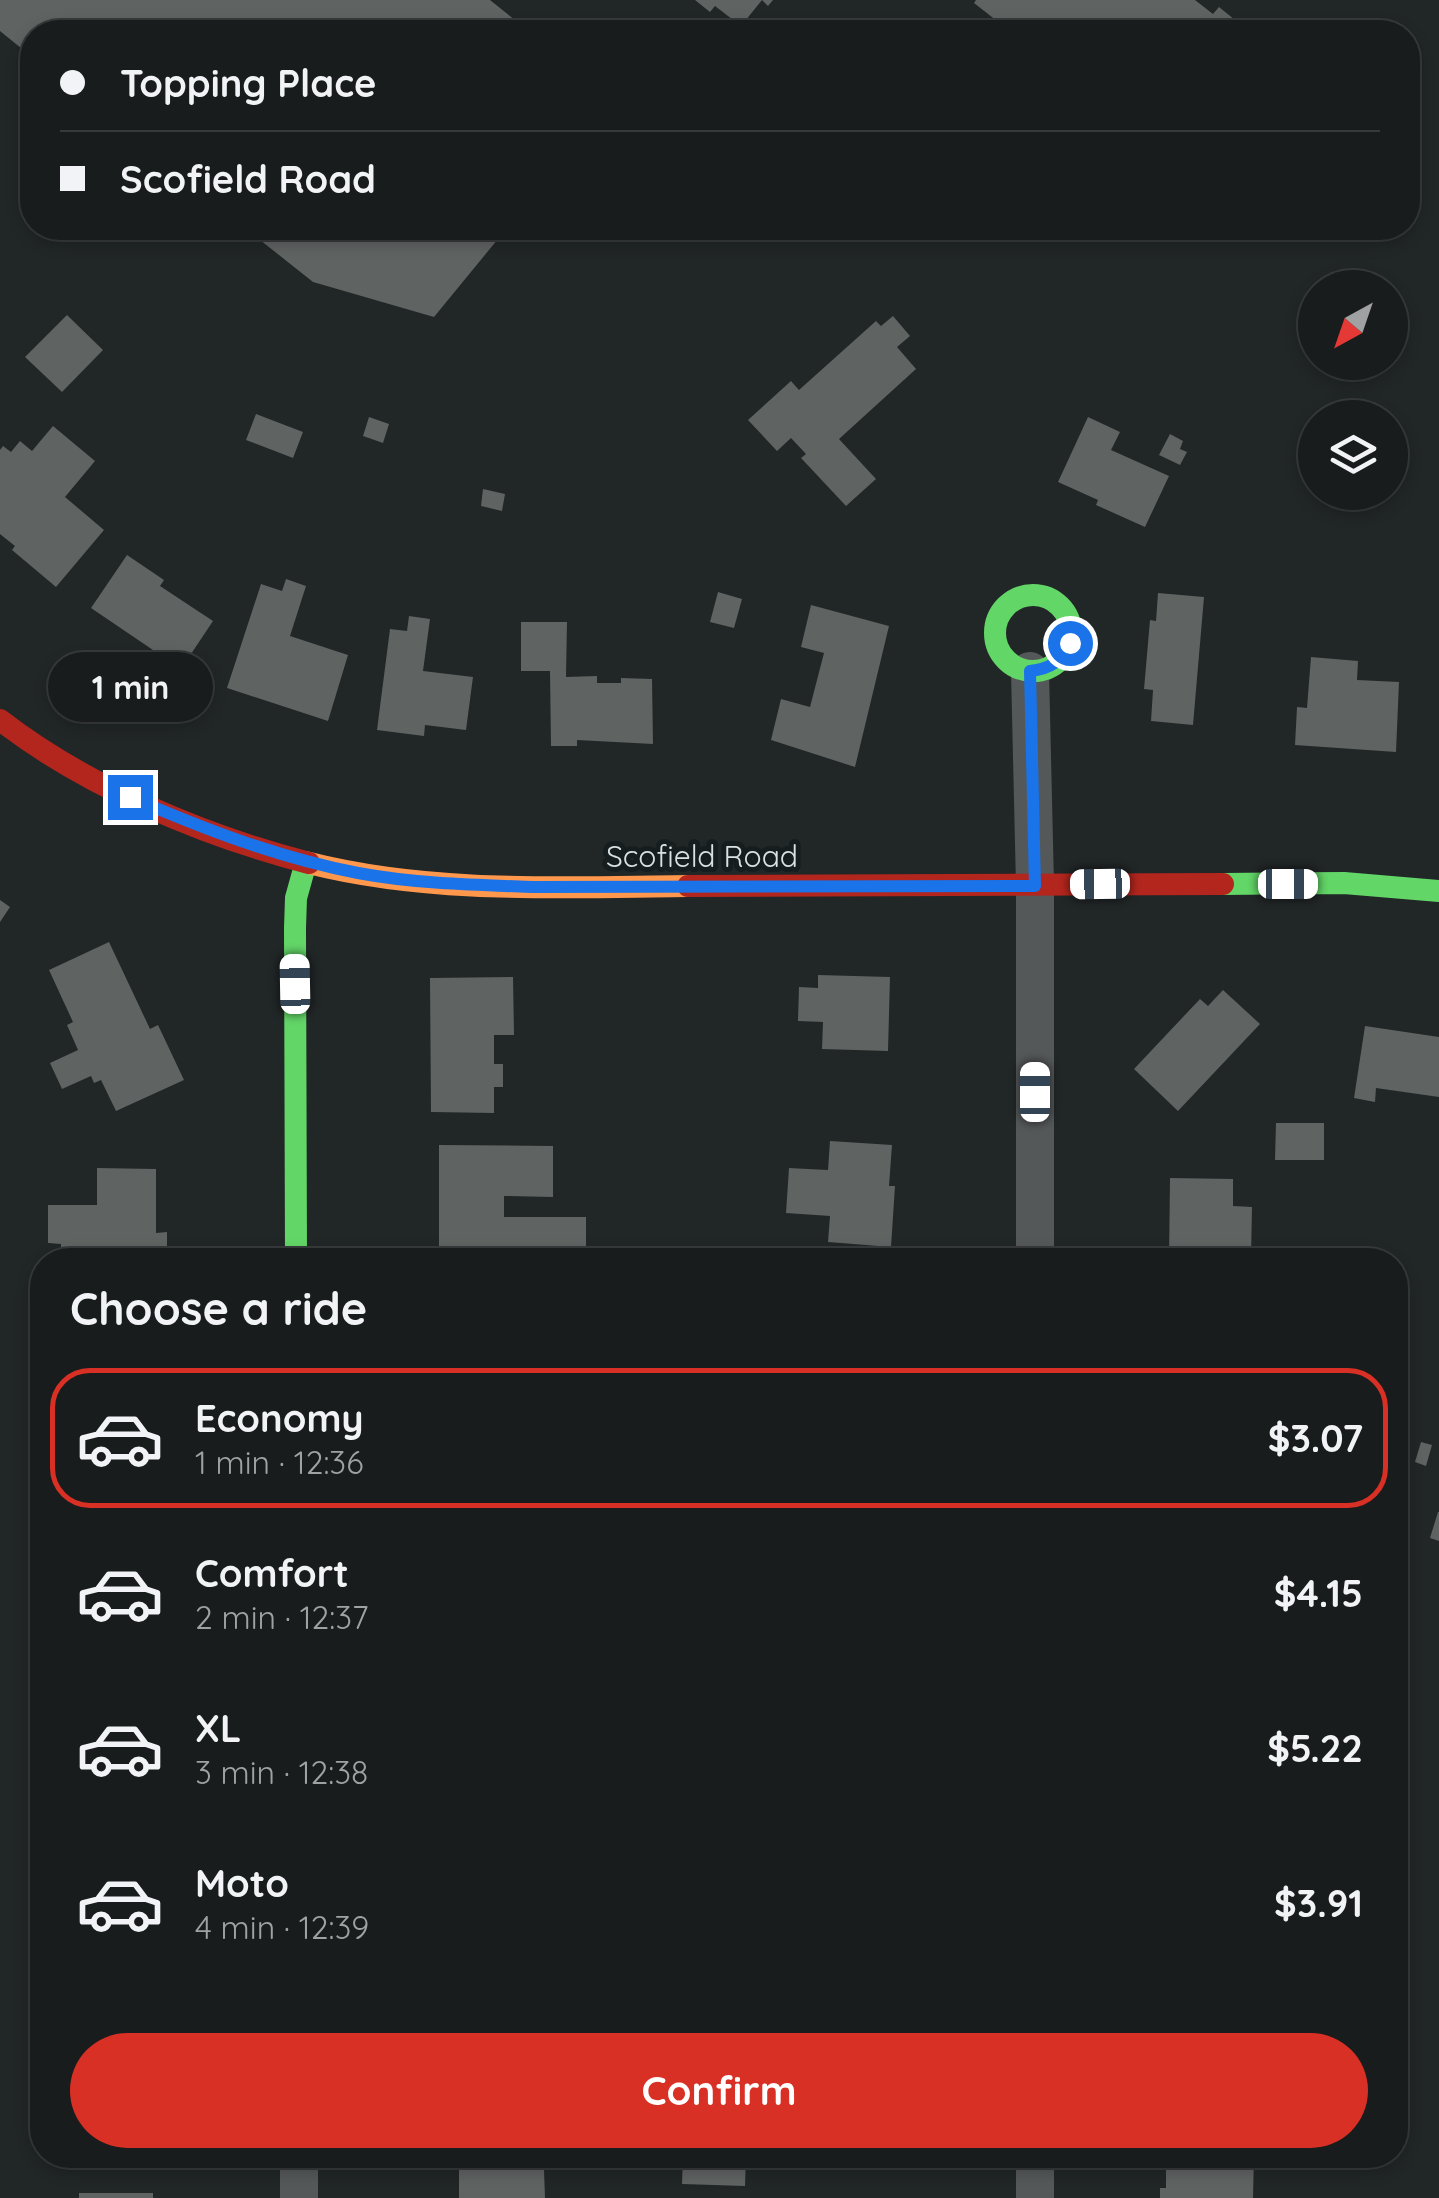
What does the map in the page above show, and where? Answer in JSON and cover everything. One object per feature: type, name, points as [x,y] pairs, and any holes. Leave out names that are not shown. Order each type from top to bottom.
[{"type":"street","points":[[1030,671],[1035,886],[1035,1248]]},
{"type":"street","name":"Scofield Road","points":[[0,720],[130,797],[306,862],[362,874],[472,886],[1344,884],[1439,892]]},
{"type":"street","points":[[296,1248],[295,928],[296,898],[306,862]]},
{"type":"street","points":[[299,2168],[300,2198]]},
{"type":"street","points":[[1036,2168],[1036,2198]]},
{"type":"building","points":[[0,0],[490,0],[515,20],[20,20],[20,47],[0,31]]},
{"type":"building","points":[[695,0],[762,0],[746,20],[733,20],[715,6],[710,12]]},
{"type":"building","points":[[1195,0],[1213,14],[1219,7],[1235,20],[996,20],[974,3]]},
{"type":"building","points":[[260,240],[497,240],[434,317],[313,282]]},
{"type":"building","points":[[67,315],[103,350],[62,392],[25,357]]},
{"type":"building","points":[[893,316],[910,336],[897,347],[916,369],[839,439],[876,479],[846,506],[801,458],[806,454],[791,438],[777,451],[748,420],[791,381],[799,390],[876,321],[881,326]]},
{"type":"building","points":[[256,414],[303,432],[293,458],[246,440]]},
{"type":"building","points":[[369,417],[389,424],[383,443],[363,436]]},
{"type":"building","points":[[1088,417],[1120,432],[1111,450],[1169,476],[1145,527],[1058,482]]},
{"type":"building","points":[[53,426],[95,461],[65,497],[104,530],[56,587],[12,550],[15,546],[0,534],[0,450],[3,446],[11,452],[20,441],[32,451]]},
{"type":"building","points":[[1170,434],[1183,441],[1180,449],[1187,452],[1180,465],[1159,455]]},
{"type":"building","points":[[483,489],[505,494],[502,511],[481,506]]},
{"type":"building","points":[[127,555],[164,580],[160,586],[213,621],[181,669],[91,608]]},
{"type":"building","points":[[286,579],[306,586],[290,636],[348,655],[328,721],[227,688],[261,584],[282,591]]},
{"type":"building","points":[[718,592],[742,599],[734,628],[710,622]]},
{"type":"building","points":[[1158,593],[1204,597],[1193,725],[1151,721],[1153,690],[1144,689],[1150,620],[1156,621]]},
{"type":"building","points":[[811,605],[889,626],[855,767],[771,740],[781,699],[810,707],[824,653],[801,647]]},
{"type":"building","points":[[409,616],[430,619],[423,671],[473,677],[466,730],[425,725],[424,736],[377,730],[390,629],[407,631]]},
{"type":"building","points":[[521,622],[567,622],[566,677],[597,676],[597,683],[621,683],[621,678],[652,679],[653,744],[577,740],[577,746],[551,746],[550,671],[521,671]]},
{"type":"building","points":[[1311,657],[1358,661],[1357,680],[1399,682],[1396,752],[1295,745],[1297,707],[1307,708]]},
{"type":"building","points":[[0,900],[10,907],[0,922]]},
{"type":"building","points":[[109,942],[150,1029],[158,1025],[184,1080],[116,1111],[101,1080],[94,1083],[91,1076],[62,1089],[50,1063],[78,1050],[67,1025],[73,1022],[49,970]]},
{"type":"building","points":[[818,975],[890,977],[888,1051],[822,1049],[823,1022],[798,1021],[799,987],[818,988]]},
{"type":"building","points":[[513,977],[514,1035],[494,1035],[494,1064],[503,1064],[503,1087],[494,1087],[494,1113],[431,1112],[430,978]]},
{"type":"building","points":[[1223,990],[1260,1024],[1178,1111],[1134,1069],[1200,999],[1208,1006]]},
{"type":"building","points":[[1365,1026],[1439,1037],[1439,1097],[1376,1088],[1375,1102],[1354,1098]]},
{"type":"building","points":[[1276,1123],[1324,1123],[1324,1160],[1275,1160]]},
{"type":"building","points":[[830,1141],[892,1145],[889,1186],[895,1186],[891,1247],[828,1242],[830,1216],[786,1213],[789,1168],[828,1170]]},
{"type":"building","points":[[439,1145],[553,1146],[553,1197],[504,1196],[504,1217],[586,1217],[586,1248],[439,1248]]},
{"type":"building","points":[[97,1168],[156,1169],[156,1233],[167,1232],[167,1248],[61,1248],[61,1244],[48,1243],[48,1205],[97,1205]]},
{"type":"building","points":[[1170,1178],[1233,1179],[1233,1206],[1252,1207],[1251,1248],[1169,1248]]},
{"type":"building","points":[[1421,1442],[1432,1445],[1426,1466],[1415,1462]]},
{"type":"building","points":[[1439,1512],[1439,1541],[1430,1538]]},
{"type":"building","points":[[459,2168],[544,2170],[545,2198],[459,2198]]},
{"type":"building","points":[[683,2168],[746,2168],[745,2186],[682,2184]]},
{"type":"building","points":[[1166,2168],[1254,2168],[1253,2198],[1160,2198],[1160,2188],[1166,2188]]},
{"type":"building","points":[[79,2193],[153,2193],[153,2198],[79,2198]]},
{"type":"traffic: fast","points":[[1033,595],[1060,606],[1071,633],[1060,660],[1033,671],[1006,660],[995,633],[1006,606],[1033,595]]},
{"type":"traffic: fast","points":[[296,1248],[295,928],[296,898],[306,862]]},
{"type":"traffic: fast","points":[[1223,884],[1344,883],[1439,891]]},
{"type":"traffic: slow","points":[[309,863],[402,880],[497,887],[688,886]]},
{"type":"traffic: jam","points":[[0,720],[69,766],[147,806],[228,839],[309,863]]},
{"type":"traffic: jam","points":[[688,886],[1223,884]]},
{"type":"route","points":[[130,797],[306,862],[407,880],[536,887],[1035,886],[1030,671],[1059,660],[1070,643]]}]
